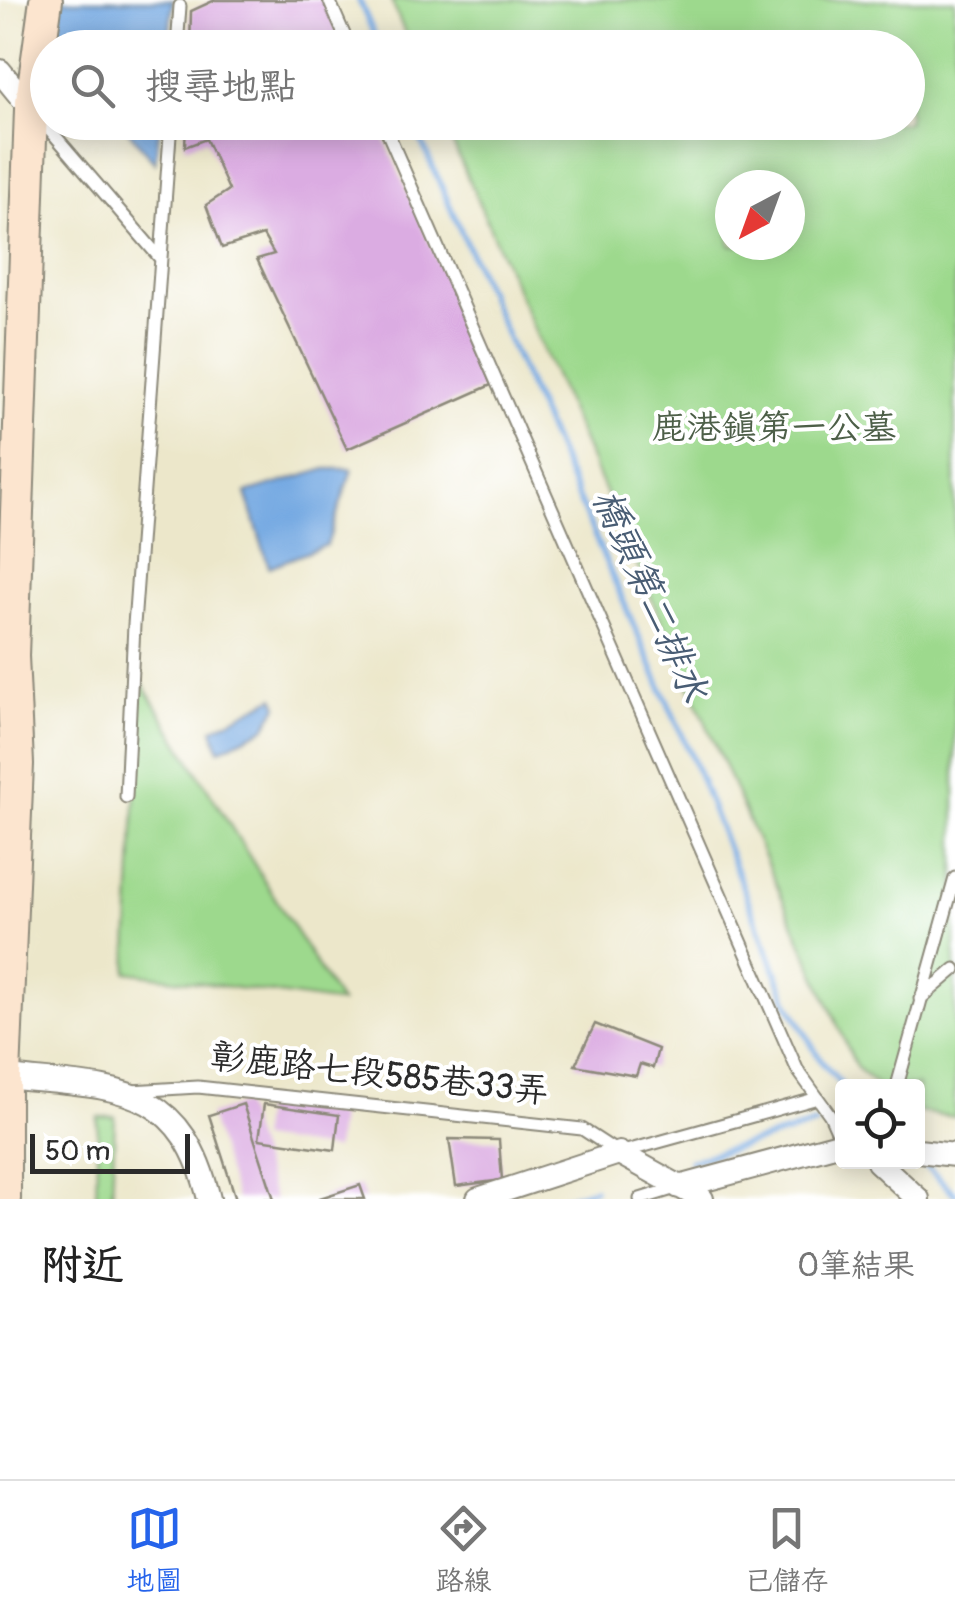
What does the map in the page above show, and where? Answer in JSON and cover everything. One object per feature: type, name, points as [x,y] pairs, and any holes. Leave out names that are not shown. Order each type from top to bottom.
[{"type":"street","points":[[42,30],[46,0]]},
{"type":"street","points":[[0,71],[30,107]]},
{"type":"street","points":[[4,1199],[2,1076],[9,753],[31,140]]},
{"type":"street","name":"彰鹿路七段585巷33弄","points":[[2,1076],[127,1091],[164,1109],[184,1137],[209,1199]]},
{"type":"street","points":[[679,1187],[835,1145]]},
{"type":"street","points":[[925,1152],[955,1155]]},
{"type":"street","points":[[478,1199],[619,1153],[702,1199]]},
{"type":"street","points":[[886,1169],[918,1199]]},
{"type":"lane","points":[[329,0],[342,30]]},
{"type":"lane","points":[[178,30],[180,6]]},
{"type":"lane","points":[[59,140],[160,258]]},
{"type":"lane","points":[[126,797],[170,140]]},
{"type":"lane","points":[[391,140],[797,1069],[835,1130]]},
{"type":"lane","points":[[899,1079],[955,878]]},
{"type":"lane","points":[[919,1000],[955,969]]},
{"type":"lane","name":"彰鹿路七段585巷33弄","points":[[127,1091],[198,1087],[582,1130],[619,1153]]},
{"type":"lane","points":[[619,1153],[818,1098]]},
{"type":"lane","points":[[640,1199],[679,1187]]},
{"type":"green space","name":"鹿港鎮第一公墓","points":[[391,0],[955,0],[955,1117],[925,1113],[925,1079],[870,1079],[856,1067],[451,140],[925,140],[925,30],[404,30]]},
{"type":"green space","points":[[141,681],[340,1003],[127,972]]},
{"type":"green space","points":[[98,1117],[115,1117],[112,1199],[96,1199]]},
{"type":"water","points":[[60,0],[173,0],[170,30],[53,30]]},
{"type":"water","points":[[136,140],[158,140],[155,163]]},
{"type":"water","points":[[326,469],[352,469],[327,545],[269,567],[246,493]]},
{"type":"water","points":[[275,697],[278,706],[265,728],[219,750],[213,729]]},
{"type":"building","points":[[215,0],[324,0],[336,30],[190,30],[191,11]]},
{"type":"building","points":[[185,140],[203,140],[185,147]]},
{"type":"building","points":[[206,140],[385,140],[491,385],[347,449],[257,259],[274,254],[263,235],[222,248],[206,205],[229,190]]},
{"type":"building","points":[[595,1024],[658,1049],[653,1068],[640,1064],[636,1076],[575,1065]]},
{"type":"building","points":[[243,1104],[274,1199],[236,1199],[209,1115]]},
{"type":"building","points":[[264,1104],[339,1115],[335,1150],[259,1139]]},
{"type":"building","points":[[449,1139],[499,1140],[502,1180],[456,1186]]},
{"type":"building","points":[[360,1185],[365,1199],[320,1199],[320,1198]]},
{"type":"waterway","name":"橋頭第二排水","points":[[359,0],[372,30]]},
{"type":"waterway","name":"橋頭第二排水","points":[[421,140],[693,760],[788,1002],[821,1061],[837,1079]]},
{"type":"waterway","points":[[690,1161],[816,1124]]},
{"type":"waterway","points":[[925,1166],[955,1194]]},
{"type":"waterway","points":[[563,1199],[594,1189]]}]
